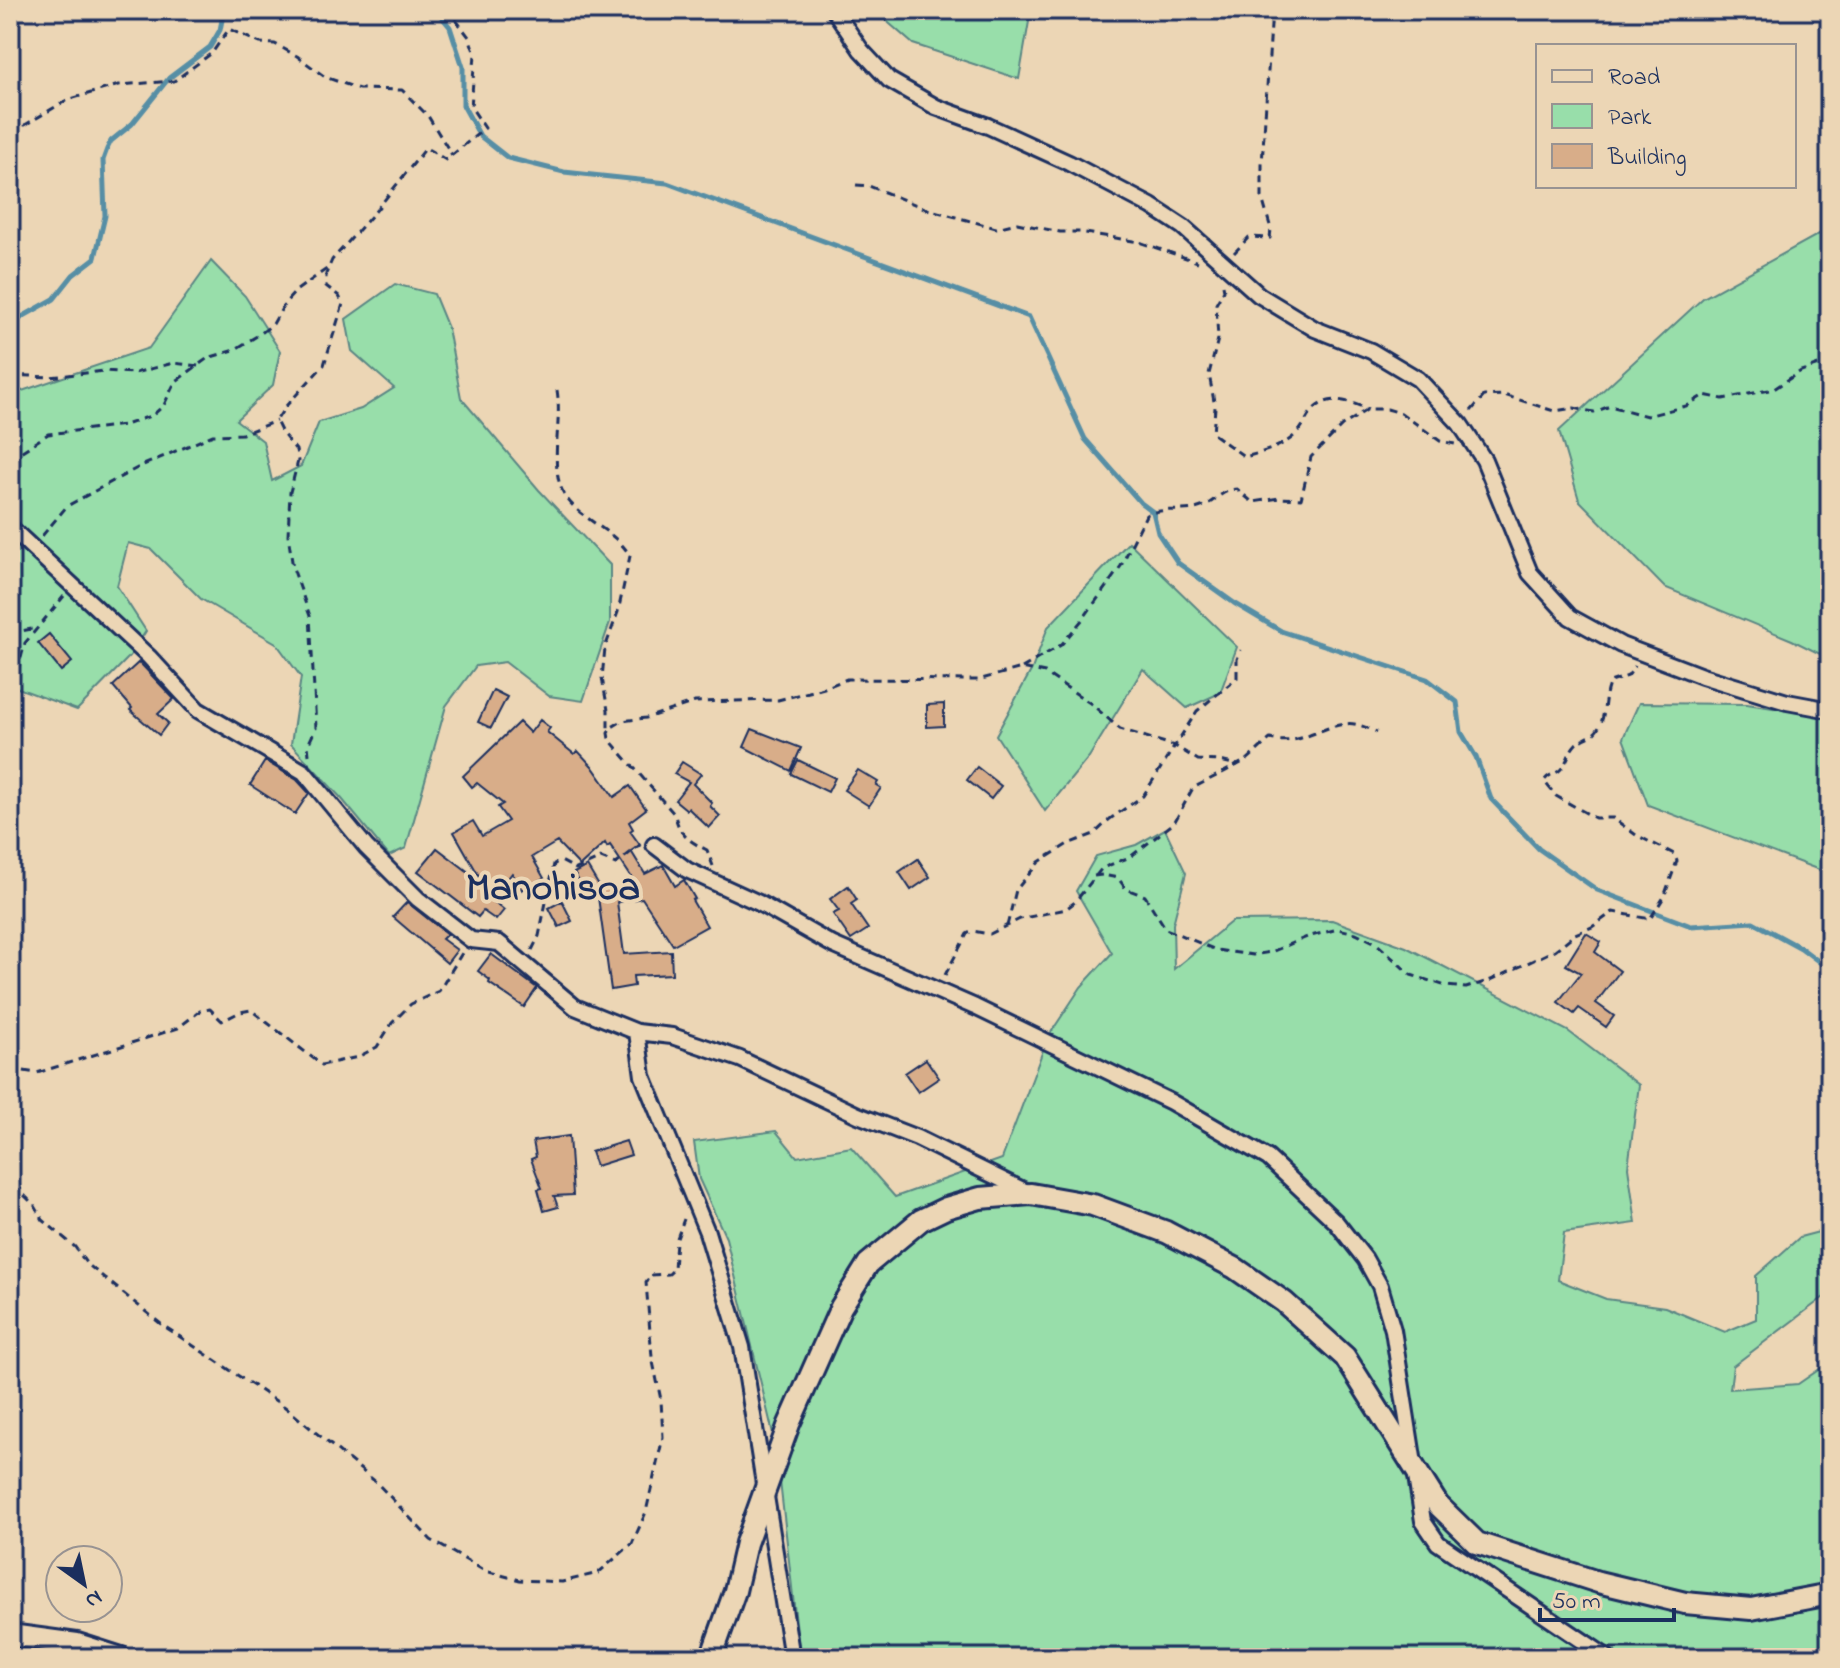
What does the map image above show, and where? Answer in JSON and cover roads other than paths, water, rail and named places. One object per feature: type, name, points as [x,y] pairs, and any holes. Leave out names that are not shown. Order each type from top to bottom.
[{"type":"street","points":[[834,10],[861,50],[889,80],[936,107],[988,126],[1056,157],[1137,199],[1183,227],[1259,295],[1315,329],[1371,351],[1418,379],[1460,424],[1484,460],[1530,573],[1570,617],[1639,652],[1702,676],[1787,702],[1830,710]]},
{"type":"street","points":[[10,527],[149,657],[198,710],[304,772],[366,847],[418,899],[471,940],[499,943],[575,1007],[637,1032],[672,1036],[740,1059],[858,1115],[917,1138],[1031,1194]]},
{"type":"street","points":[[654,845],[687,870],[790,919],[833,945],[939,990],[1171,1102],[1268,1158],[1336,1222],[1365,1259],[1380,1286],[1393,1330],[1423,1521],[1438,1543],[1608,1658]]},
{"type":"street","points":[[637,1032],[643,1076],[707,1232],[742,1347],[792,1658]]},
{"type":"street","points":[[711,1658],[735,1591],[746,1543],[789,1424],[841,1307],[868,1264],[911,1228],[946,1208],[980,1198],[1031,1194],[1093,1205],[1166,1232],[1235,1268],[1272,1294],[1345,1357],[1438,1505],[1477,1543],[1598,1582],[1685,1603],[1751,1609],[1830,1594]]},
{"type":"street","points":[[10,1635],[77,1644],[121,1658]]},
{"type":"waterway","points":[[10,329],[22,317],[54,299],[73,275],[95,258],[105,216],[103,160],[111,141],[132,124],[169,78],[210,47],[220,30],[224,10]]},
{"type":"waterway","points":[[436,10],[450,27],[463,67],[463,105],[480,136],[508,158],[564,172],[667,183],[1029,317],[1085,439],[1141,503],[1153,512],[1158,533],[1178,563],[1234,603],[1281,631],[1427,679],[1457,702],[1461,732],[1476,757],[1491,799],[1539,849],[1597,890],[1691,926],[1753,922],[1801,948],[1830,970]]},
{"type":"district","name":"Manohisoa","points":[[553,889]]}]
